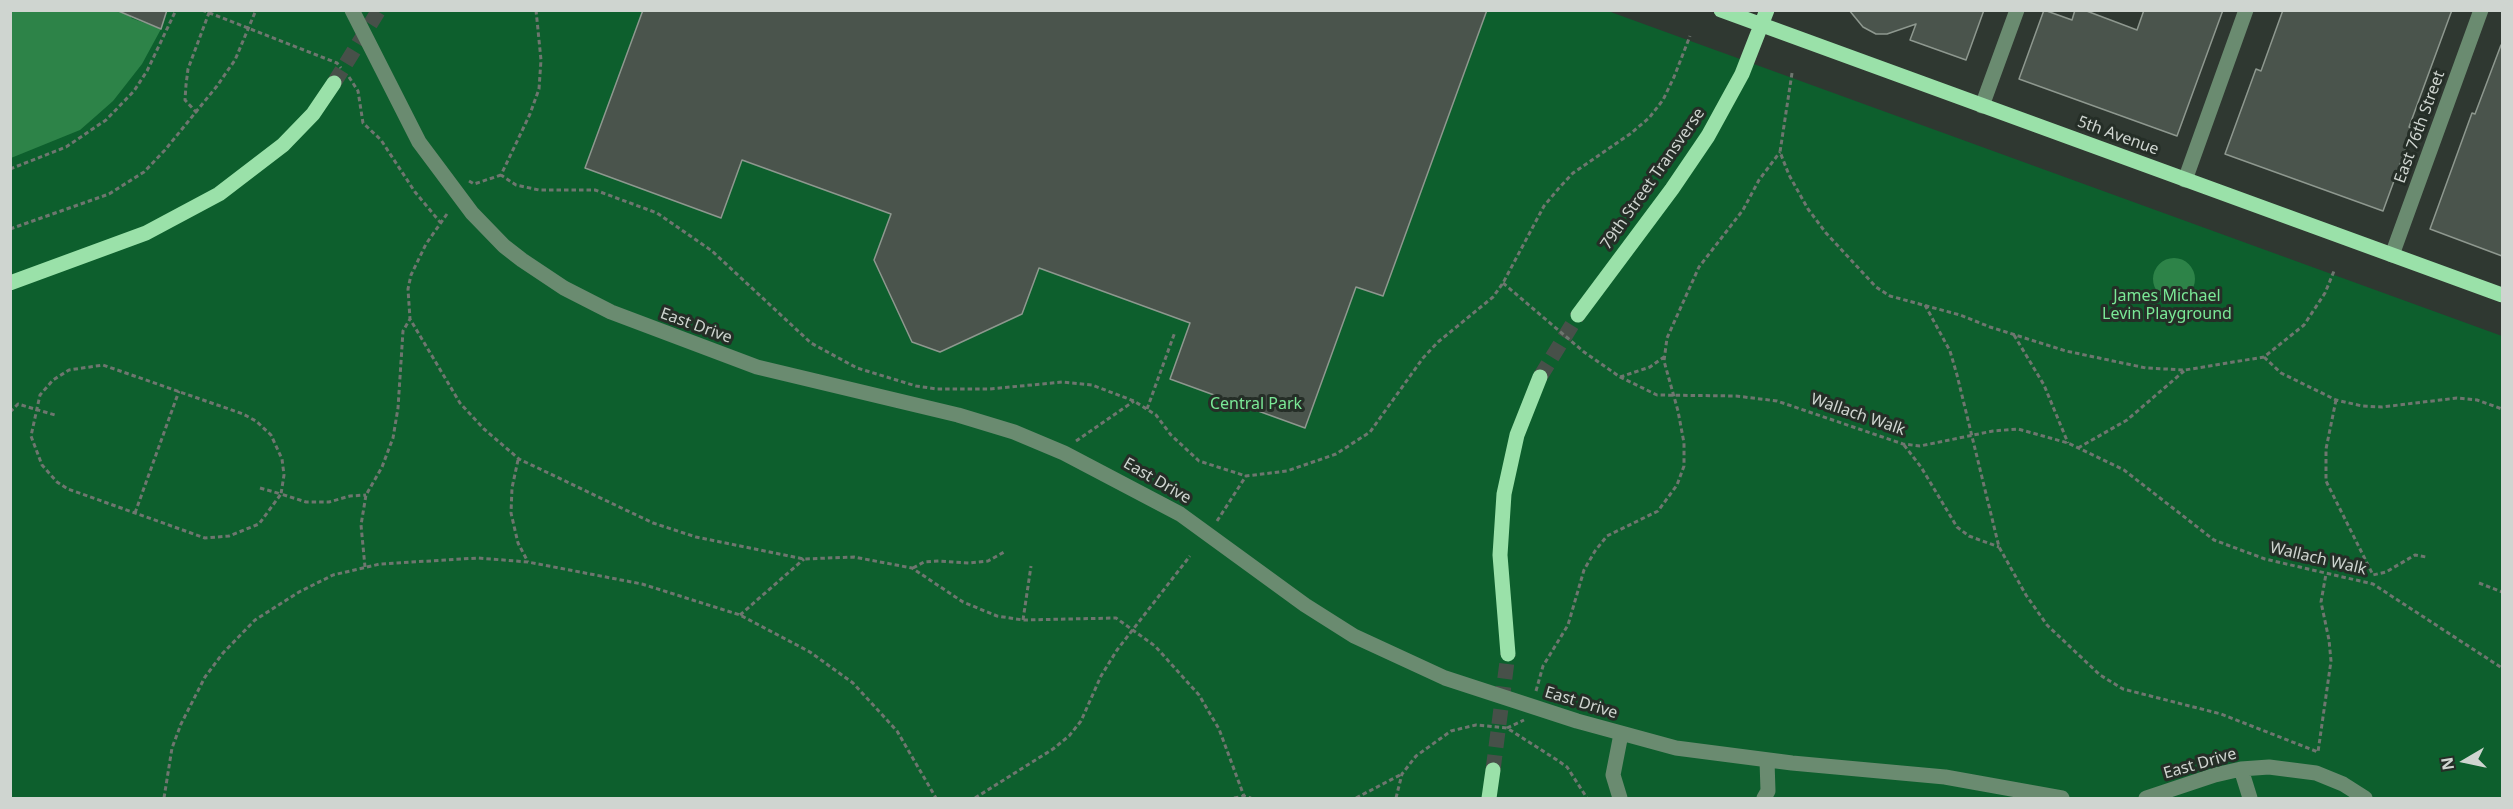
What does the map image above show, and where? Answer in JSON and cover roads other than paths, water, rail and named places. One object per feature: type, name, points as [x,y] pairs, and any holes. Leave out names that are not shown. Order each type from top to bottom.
[{"type":"main road","name":"5th Avenue","points":[[1721,10],[2502,296]]},
{"type":"main road","name":"79th Street Transverse","points":[[1578,315],[1703,144],[1732,93],[1767,10]]},
{"type":"main road","points":[[10,283],[146,233],[199,207],[238,182],[283,145],[313,114],[334,84]]},
{"type":"main road","points":[[1508,654],[1500,555],[1503,504],[1517,435],[1540,377]]},
{"type":"main road","points":[[1489,798],[1493,770]]},
{"type":"street","points":[[1982,106],[2017,10]]},
{"type":"street","points":[[2185,180],[2246,10]]},
{"type":"street","name":"East 76th Street","points":[[2392,255],[2481,10]]},
{"type":"street","name":"East Drive","points":[[353,14],[379,68],[432,163],[465,206],[504,246],[564,288],[644,326],[757,367],[809,382],[958,415],[1014,432],[1064,453],[1180,514],[1320,615],[1377,649],[1445,678],[1621,734],[1676,748],[1767,760],[1937,776],[2062,798]]},
{"type":"street","points":[[1620,798],[1613,775],[1621,734]]},
{"type":"street","points":[[1764,798],[1768,791],[1767,760]]},
{"type":"street","points":[[2241,769],[2250,798]]},
{"type":"street","name":"East Drive","points":[[2146,798],[2241,769],[2301,769],[2329,777],[2366,798]]},
{"type":"tunnel","points":[[334,83],[379,10]]},
{"type":"tunnel","points":[[1540,377],[1578,315]]},
{"type":"tunnel","points":[[1493,770],[1508,654]]},
{"type":"park label","name":"James Michael Levin Playground","points":[[2167,305]]},
{"type":"park label","name":"Central Park","points":[[1256,404]]}]
